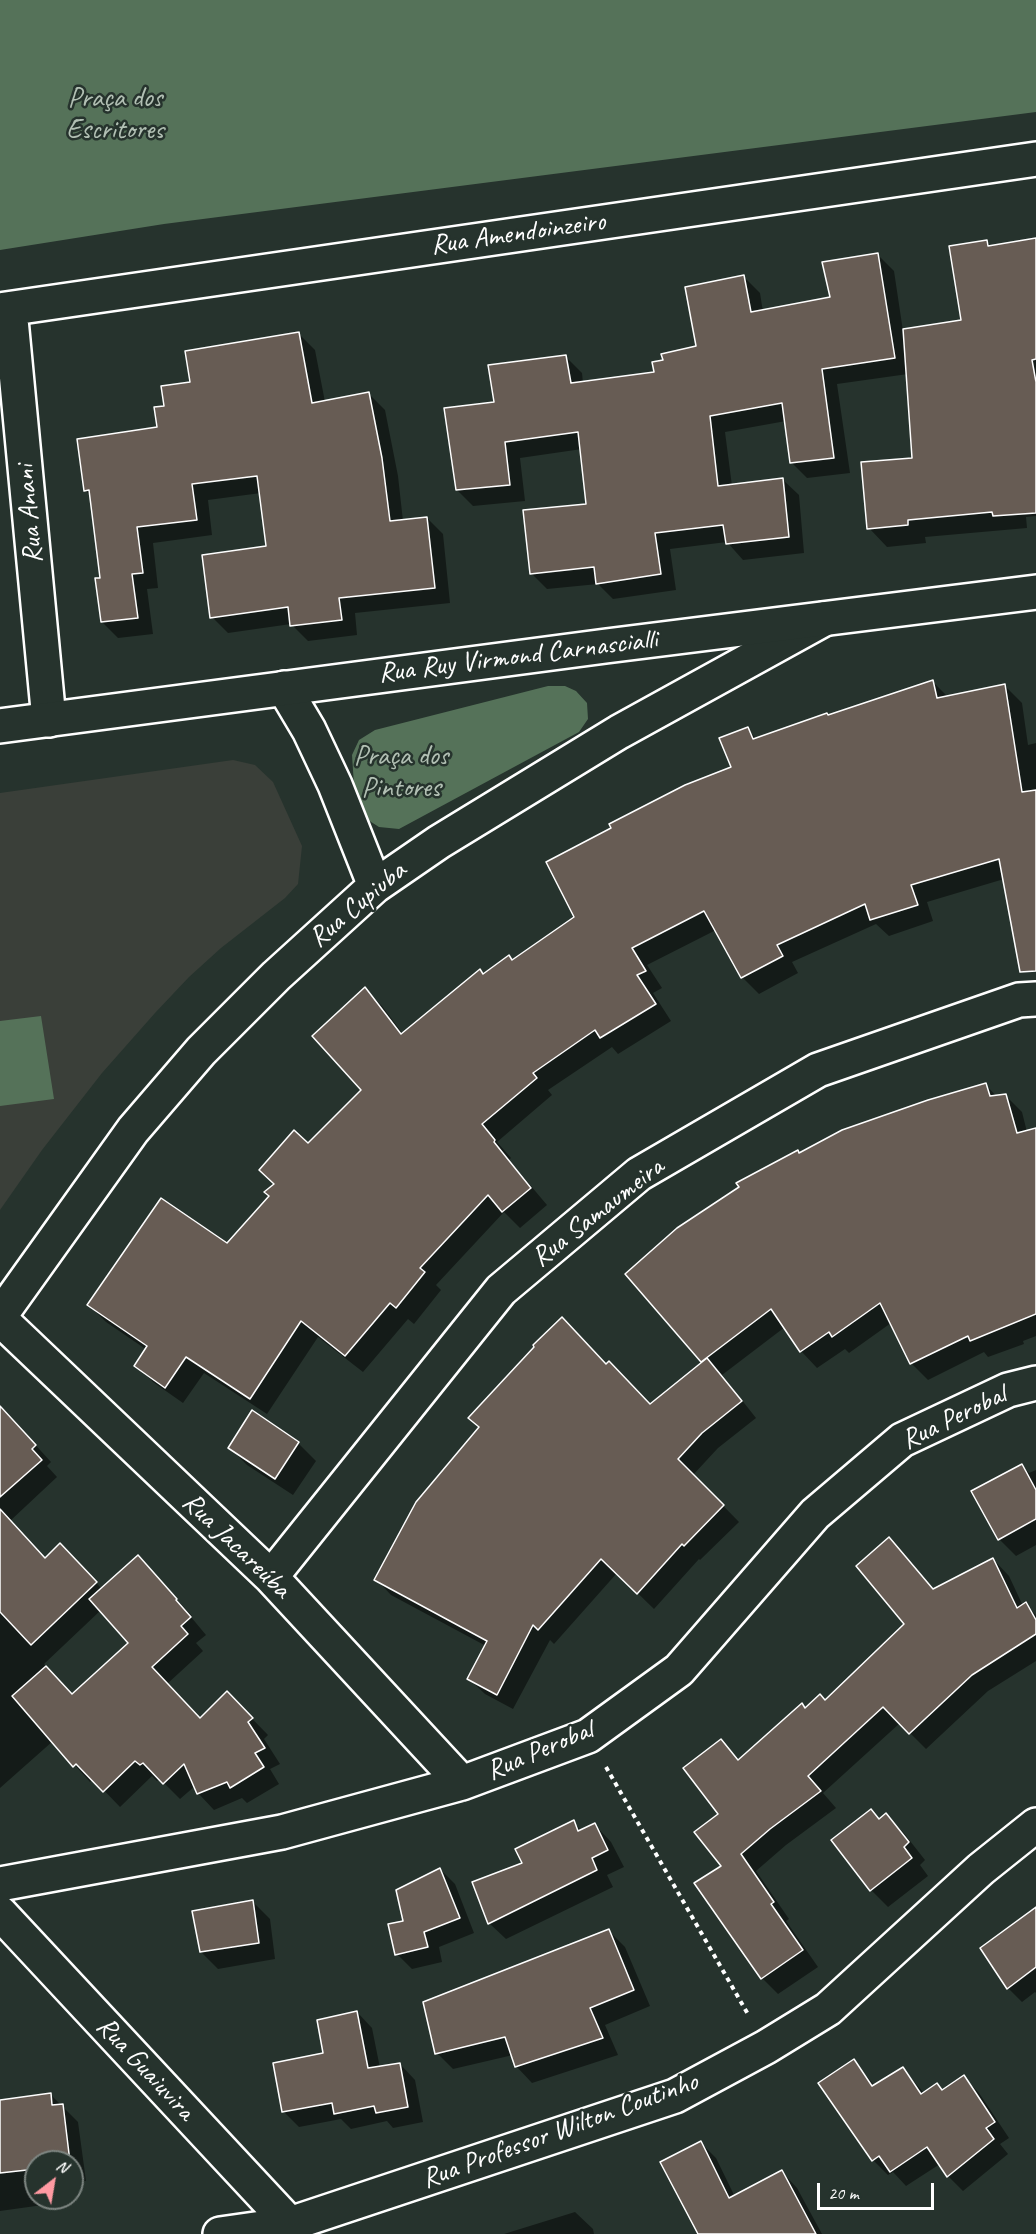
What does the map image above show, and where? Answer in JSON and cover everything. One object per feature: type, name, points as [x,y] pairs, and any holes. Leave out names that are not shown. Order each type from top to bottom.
[{"type":"street","name":"Rua Amendoinzeiro","points":[[5,309],[1036,159]]},
{"type":"street","name":"Rua Anani","points":[[5,309],[49,720]]},
{"type":"street","name":"Rua Ruy Virmond Carnascialli","points":[[0,726],[1036,592]]},
{"type":"street","name":"Rua Cupiuba","points":[[0,1317],[133,1130],[201,1051],[276,976],[375,886],[439,842],[620,732],[824,619]]},
{"type":"street","points":[[284,688],[309,730],[335,785],[375,886]]},
{"type":"street","name":"Rua Samaumeira","points":[[270,1577],[501,1290],[639,1174],[818,1070],[1019,1000],[1036,999]]},
{"type":"street","name":"Rua Jacareúba","points":[[0,1317],[270,1577],[462,1783]]},
{"type":"street","name":"Rua Perobal","points":[[0,1884],[282,1832],[462,1783],[588,1736],[679,1670],[815,1514],[902,1440],[1008,1390],[1036,1383]]},
{"type":"street","name":"Rua Professor Wilton Coutinho","points":[[220,2234],[287,2229],[675,2096],[766,2047],[828,2010],[981,1869],[1036,1825]]},
{"type":"street","name":"Rua Guaiuvira","points":[[0,1913],[287,2229]]},
{"type":"path","points":[[588,1736],[766,2047]]},
{"type":"shaded area","points":[[233,760],[255,765],[273,782],[302,846],[298,884],[285,898],[221,948],[155,1013],[102,1073],[42,1150],[0,1210],[0,793]]},
{"type":"green space","name":"Praça dos Escritores","points":[[0,0],[1036,0],[1036,112],[164,224],[0,250]]},
{"type":"green space","name":"Praça dos Pintores","points":[[548,686],[565,686],[576,691],[587,703],[588,719],[579,732],[399,829],[379,827],[368,820],[354,785],[352,755],[359,740],[375,730]]},
{"type":"green space","points":[[41,1016],[54,1099],[0,1106],[0,1021]]},
{"type":"building","points":[[1036,238],[1036,359],[1032,360],[1036,382],[1036,513],[993,516],[992,512],[908,520],[908,525],[867,529],[861,462],[912,458],[903,329],[961,320],[949,246],[987,240],[988,246]]},
{"type":"building","points":[[878,253],[895,358],[822,369],[834,458],[790,463],[782,403],[710,416],[718,486],[783,478],[789,537],[726,544],[723,525],[655,533],[661,574],[596,584],[594,567],[530,574],[523,510],[586,504],[578,432],[505,442],[510,485],[456,490],[444,408],[494,402],[488,365],[566,355],[571,383],[654,372],[652,362],[663,360],[661,354],[696,346],[685,287],[744,275],[751,312],[830,297],[822,262]]},
{"type":"building","points":[[299,332],[312,403],[369,392],[382,458],[390,521],[427,517],[435,588],[339,598],[342,620],[290,626],[288,607],[210,618],[202,555],[266,546],[257,476],[192,484],[197,520],[137,527],[143,573],[132,574],[138,618],[101,622],[95,578],[100,578],[89,490],[84,491],[77,439],[157,427],[154,407],[164,406],[161,386],[190,382],[185,351]]},
{"type":"building","points":[[933,680],[937,698],[1005,684],[1022,792],[1036,790],[1036,971],[1020,972],[999,859],[911,885],[918,905],[870,920],[865,904],[777,945],[783,956],[741,978],[704,911],[632,948],[646,971],[637,975],[656,1004],[600,1038],[595,1030],[533,1073],[537,1078],[482,1124],[531,1188],[502,1212],[488,1195],[420,1268],[425,1272],[396,1308],[390,1303],[345,1356],[301,1321],[250,1399],[186,1357],[165,1388],[134,1366],[147,1346],[87,1305],[161,1198],[227,1243],[269,1196],[264,1192],[274,1184],[259,1170],[294,1130],[308,1143],[361,1090],[312,1036],[365,987],[401,1034],[480,969],[483,974],[509,955],[512,960],[574,917],[546,862],[611,828],[609,824],[685,785],[731,767],[719,738],[748,727],[753,739]]},
{"type":"building","points":[[986,1083],[990,1096],[1006,1094],[1017,1133],[1036,1128],[1036,1314],[970,1341],[968,1336],[910,1364],[880,1303],[832,1337],[829,1332],[800,1352],[771,1309],[701,1362],[625,1274],[677,1228],[739,1187],[736,1183],[798,1150],[799,1153],[842,1130],[928,1100]]},
{"type":"building","points":[[562,1317],[606,1364],[609,1361],[650,1404],[707,1358],[742,1401],[702,1433],[678,1459],[724,1505],[684,1546],[682,1544],[637,1594],[601,1559],[538,1630],[533,1625],[497,1695],[467,1679],[487,1641],[374,1580],[416,1502],[479,1427],[468,1418],[534,1347],[533,1345]]},
{"type":"building","points":[[0,1406],[36,1445],[32,1449],[42,1460],[0,1497]]},
{"type":"building","points":[[252,1410],[299,1442],[275,1479],[228,1448]]},
{"type":"building","points":[[1022,1464],[1036,1490],[1036,1519],[998,1540],[971,1491]]},
{"type":"building","points":[[0,1509],[45,1558],[60,1543],[97,1582],[31,1645],[0,1612]]},
{"type":"building","points":[[889,1537],[933,1589],[993,1558],[1017,1608],[1026,1602],[1036,1620],[1036,1634],[972,1675],[909,1734],[883,1707],[808,1776],[821,1791],[741,1854],[774,1902],[771,1904],[803,1950],[761,1979],[694,1883],[721,1866],[694,1832],[718,1814],[683,1768],[721,1739],[738,1760],[802,1703],[805,1708],[820,1694],[825,1700],[904,1624],[856,1566]]},
{"type":"building","points":[[138,1555],[191,1617],[181,1626],[188,1634],[152,1667],[200,1718],[227,1691],[253,1718],[248,1722],[265,1748],[255,1753],[264,1767],[230,1788],[227,1782],[197,1794],[184,1764],[163,1784],[143,1763],[140,1765],[135,1761],[103,1792],[76,1764],[73,1767],[12,1696],[46,1666],[72,1694],[128,1643],[89,1599]]},
{"type":"building","points":[[871,1809],[879,1819],[886,1813],[909,1842],[904,1847],[912,1858],[870,1891],[831,1840]]},
{"type":"building","points":[[574,1820],[578,1831],[595,1823],[608,1850],[592,1858],[597,1870],[488,1924],[472,1882],[522,1863],[515,1849]]},
{"type":"building","points":[[440,1868],[460,1918],[424,1932],[428,1947],[395,1955],[388,1924],[403,1921],[396,1890]]},
{"type":"building","points":[[253,1900],[259,1943],[200,1952],[192,1911]]},
{"type":"building","points":[[1036,1907],[1036,1967],[1007,1989],[980,1948]]},
{"type":"building","points":[[609,1929],[634,1990],[590,2008],[603,2038],[515,2067],[505,2037],[435,2054],[423,2002]]},
{"type":"building","points":[[357,2011],[368,2068],[400,2063],[408,2107],[376,2113],[374,2106],[334,2114],[332,2103],[282,2112],[273,2063],[323,2053],[317,2020]]},
{"type":"building","points":[[854,2059],[872,2086],[903,2067],[921,2094],[937,2083],[942,2090],[964,2075],[995,2122],[986,2128],[994,2139],[947,2177],[927,2147],[890,2172],[879,2156],[872,2161],[818,2083]]},
{"type":"building","points":[[51,2093],[52,2105],[63,2104],[69,2150],[24,2150],[24,2170],[0,2173],[0,2100]]},
{"type":"building","points":[[701,2141],[729,2198],[782,2170],[816,2234],[698,2234],[660,2162]]}]
